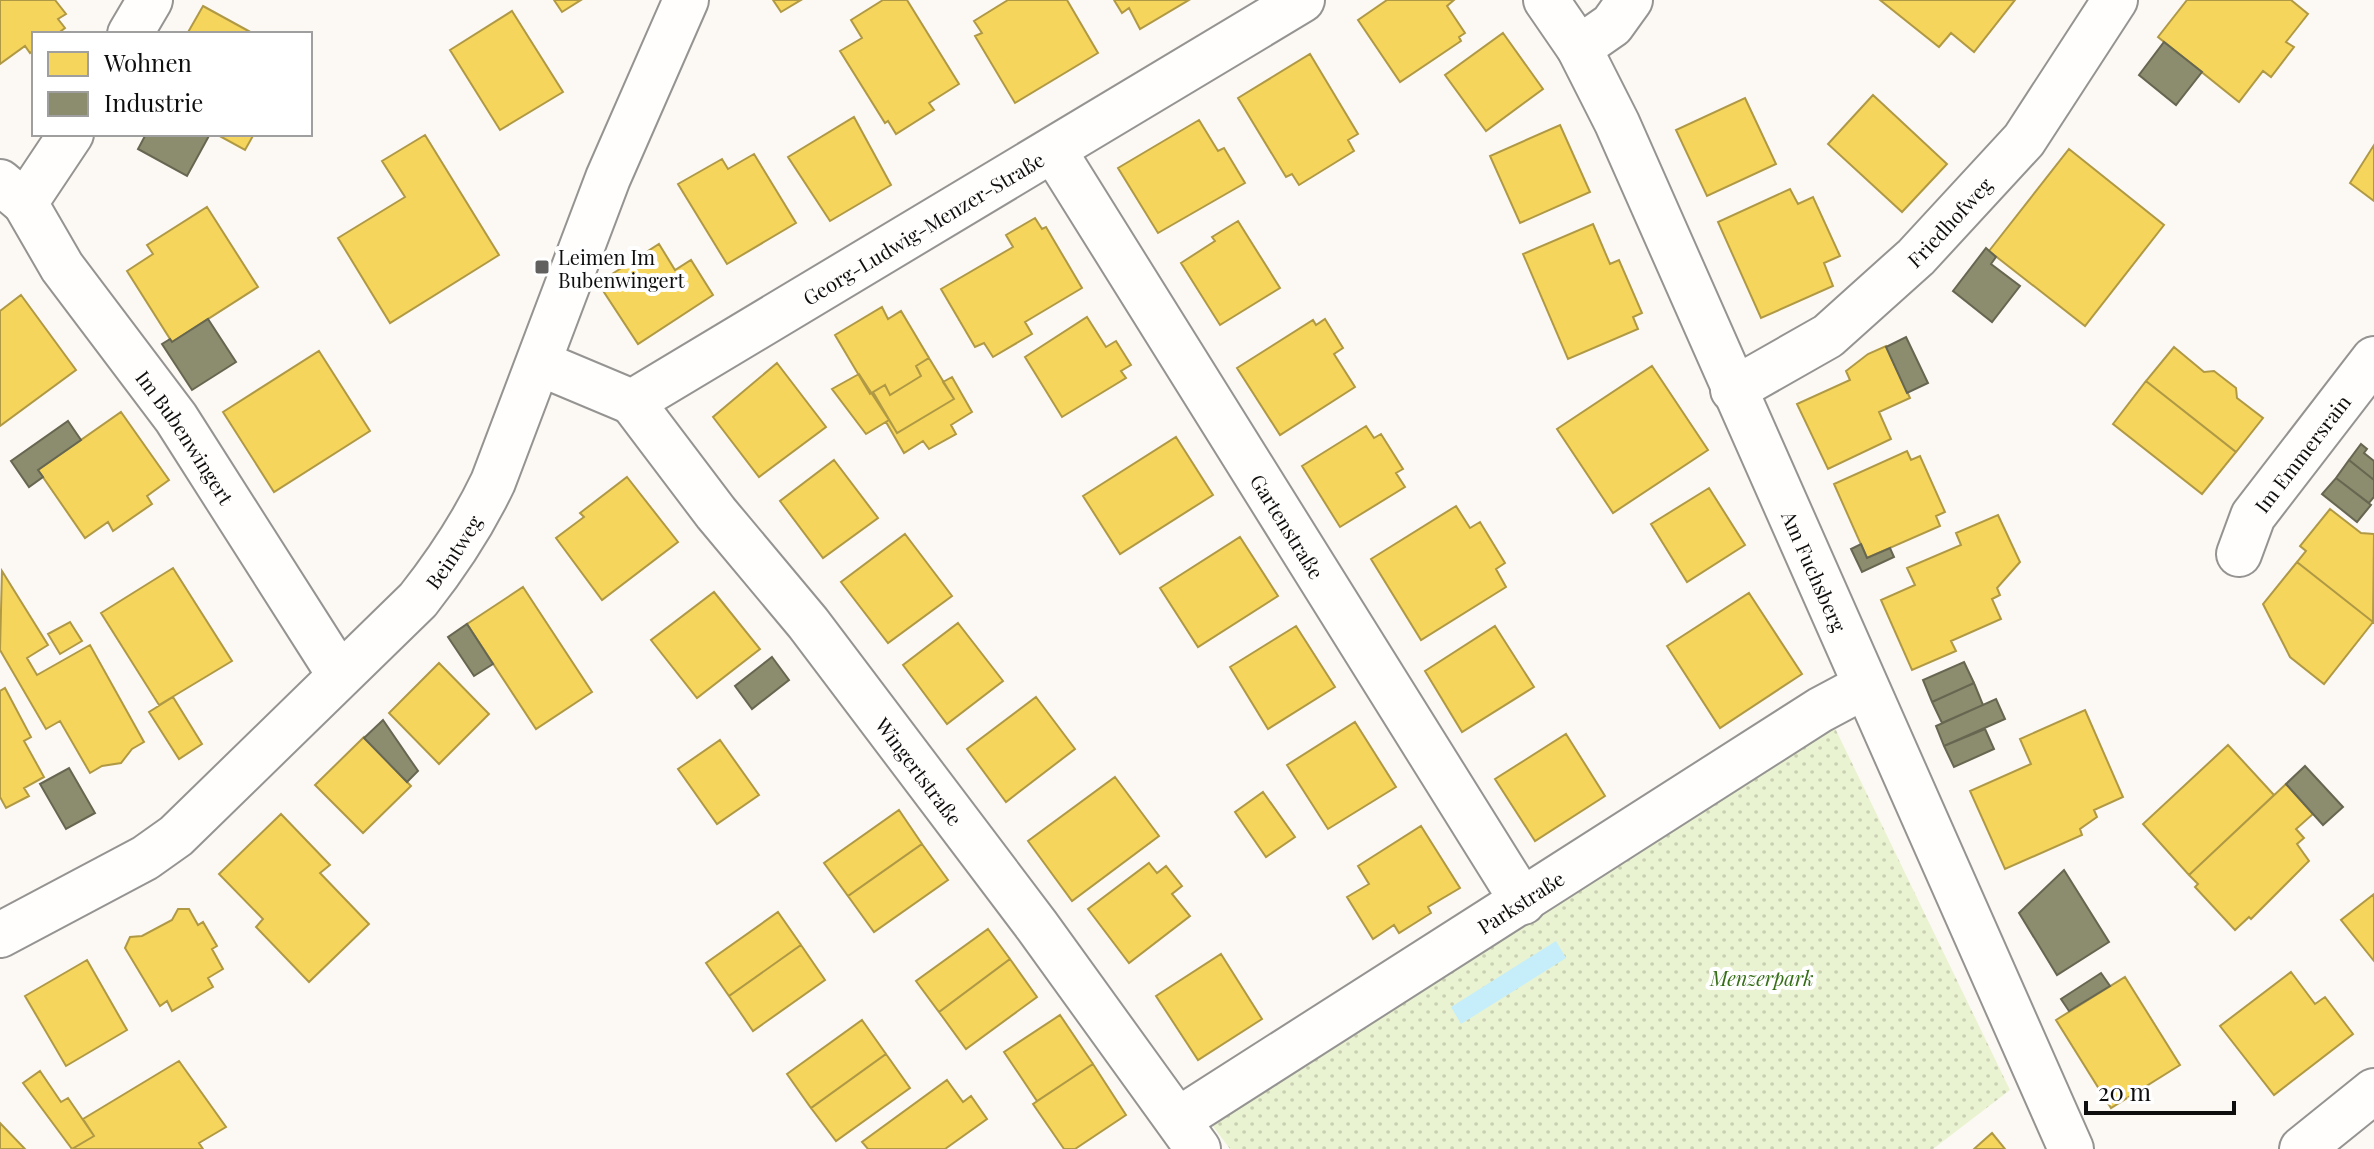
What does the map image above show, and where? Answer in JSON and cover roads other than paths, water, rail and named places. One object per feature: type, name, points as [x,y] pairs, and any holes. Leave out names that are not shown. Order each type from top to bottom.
[{"type":"street","points":[[131,32],[150,0]]},
{"type":"street","name":"Beintweg","points":[[0,935],[145,858],[176,836],[418,600],[470,531],[539,363],[608,178],[686,0]]},
{"type":"street","name":"Georg-Ludwig-Menzer-Straße","points":[[632,402],[1302,0]]},
{"type":"street","name":"Am Fuchsberg","points":[[1546,0],[1579,48],[1617,123],[2071,1149]]},
{"type":"street","points":[[1579,48],[1612,25],[1630,0]]},
{"type":"street","name":"Friedhofweg","points":[[1733,390],[1828,336],[1916,257],[2024,140],[2115,0]]},
{"type":"street","name":"Im Bubenwingert","points":[[69,136],[13,193],[62,267],[176,418],[339,674]]},
{"type":"street","name":"Gartenstraße","points":[[1054,151],[1523,902]]},
{"type":"street","name":"Im Emmersrain","points":[[2239,554],[2253,516],[2374,359]]},
{"type":"street","points":[[539,363],[632,402]]},
{"type":"street","name":"Wingertstraße","points":[[632,402],[716,513],[808,623],[1188,1134]]},
{"type":"street","name":"Parkstraße","points":[[1188,1134],[1523,902],[1820,710],[1865,686]]},
{"type":"street","points":[[2302,1149],[2374,1091]]},
{"type":"water","points":[[1556,941],[1566,958],[1461,1024],[1451,1007]]},
{"type":"place","name":"Leimen Im Bubenwingert","points":[[542,267]]},
{"type":"park label","name":"Menzerpark","points":[[1762,977]]}]
